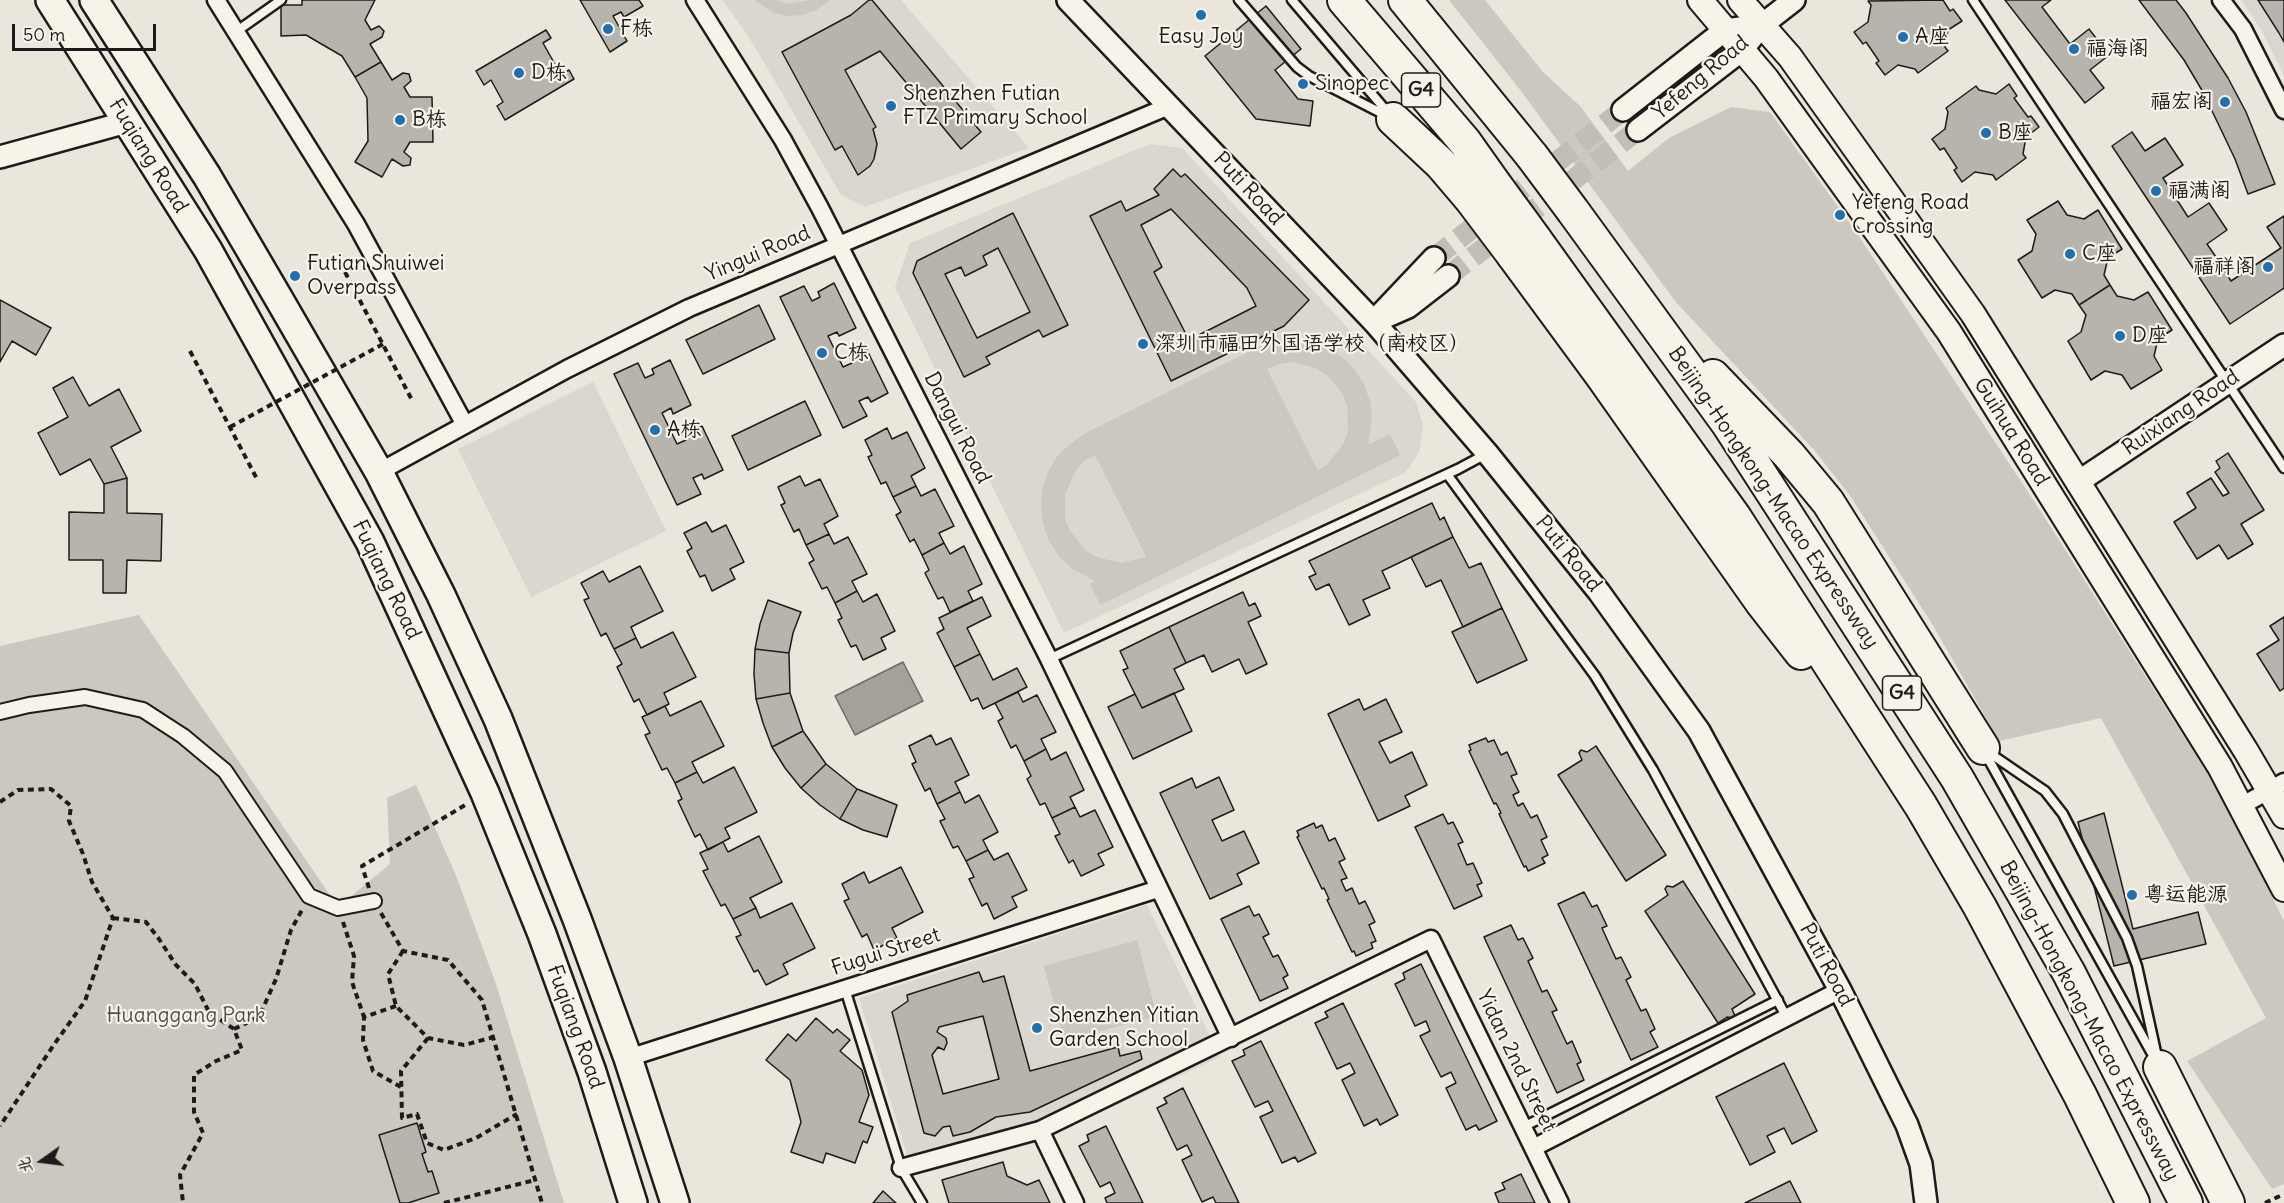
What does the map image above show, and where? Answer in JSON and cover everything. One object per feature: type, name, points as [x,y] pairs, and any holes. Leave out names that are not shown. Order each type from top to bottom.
[{"type":"highway","name":"G4","points":[[1344,0],[1465,142],[1482,191]]},
{"type":"highway","name":"Beijing-Hongkong-Macao Expressway","points":[[1405,0],[1533,156],[1728,424],[1957,778],[2069,973],[2186,1203]]},
{"type":"highway","points":[[1393,119],[1441,164],[1482,191]]},
{"type":"highway","name":"Beijing-Hongkong-Macao Expressway","points":[[1482,191],[1524,247],[1602,376],[1762,603],[1921,806],[1985,917],[2080,1095],[2133,1203]]},
{"type":"highway","points":[[1638,299],[1789,454],[1828,502],[1983,748]]},
{"type":"highway","points":[[2160,1067],[2228,1203]]},
{"type":"main road","name":"Fuqiang Road","points":[[50,0],[208,250],[370,542],[485,793],[542,934],[592,1072],[633,1203]]},
{"type":"main road","name":"Fuqiang Road","points":[[94,0],[207,176],[379,472],[441,595],[498,719],[577,919],[628,1058],[675,1203]]},
{"type":"main road","name":"Guihua Road","points":[[1700,0],[1766,78],[1949,332],[2220,767],[2284,889]]},
{"type":"main road","name":"Guihua Road","points":[[1740,0],[1790,57],[1973,314],[2078,482],[2277,787],[2284,816]]},
{"type":"street","points":[[216,0],[356,224],[465,425]]},
{"type":"street","name":"Dangui Road","points":[[695,0],[783,140],[839,245],[1049,659],[1231,1038]]},
{"type":"street","name":"Puti Road","points":[[1068,0],[1374,322],[1487,453],[1599,592],[1699,731],[1840,990],[1907,1125],[1921,1164],[1926,1203]]},
{"type":"street","name":"Yefeng Road","points":[[1638,130],[1742,50],[1762,25],[1794,0]]},
{"type":"street","points":[[2221,0],[2242,29],[2284,110]]},
{"type":"street","name":"Yefeng Road","points":[[1623,110],[1725,30],[1762,25]]},
{"type":"street","name":"Yingui Road","points":[[379,472],[640,331],[744,283],[1169,106]]},
{"type":"street","points":[[0,157],[127,122]]},
{"type":"street","points":[[1374,322],[1434,258]]},
{"type":"street","points":[[1374,322],[1408,307],[1448,276]]},
{"type":"street","name":"Ruixiang Road","points":[[2078,482],[2284,345]]},
{"type":"street","points":[[0,712],[84,697],[143,710],[183,736],[225,771],[309,896],[338,908],[374,901]]},
{"type":"street","points":[[2241,806],[2277,787]]},
{"type":"street","name":"Fugui Street","points":[[628,1058],[1158,889]]},
{"type":"street","name":"Yidan 2nd Street","points":[[1231,1038],[1431,939],[1560,1203]]},
{"type":"street","points":[[1533,1148],[1840,990]]},
{"type":"street","points":[[901,1168],[1040,1130],[1231,1038]]},
{"type":"street","points":[[1040,1130],[1075,1203]]},
{"type":"lane","points":[[237,31],[281,0]]},
{"type":"lane","points":[[1239,0],[1298,67],[1316,80],[1393,119]]},
{"type":"lane","points":[[1292,0],[1393,119]]},
{"type":"lane","points":[[1973,0],[2284,468]]},
{"type":"lane","points":[[1049,659],[1447,474],[1487,453]]},
{"type":"lane","points":[[1447,474],[1594,676],[1653,770],[1787,1018]]},
{"type":"lane","points":[[1983,748],[2160,1067]]},
{"type":"lane","points":[[1983,748],[2045,790],[2063,814],[2127,938],[2137,966],[2160,1067]]},
{"type":"lane","points":[[844,989],[901,1168],[922,1203]]},
{"type":"lane","points":[[1523,1127],[1778,1000]]},
{"type":"path","points":[[345,272],[413,402]]},
{"type":"path","points":[[230,427],[383,344]]},
{"type":"path","points":[[189,351],[258,481]]},
{"type":"path","points":[[0,802],[18,790],[51,789],[71,806],[69,821],[92,882],[113,918],[85,1001],[0,1126]]},
{"type":"path","points":[[485,793],[362,866],[374,901],[403,951],[448,960],[482,1000],[542,1203]]},
{"type":"path","points":[[234,1029],[259,1017],[276,979],[291,930],[309,896]]},
{"type":"path","points":[[338,908],[354,956],[352,982],[364,1017],[363,1040],[373,1071],[401,1088]]},
{"type":"path","points":[[113,918],[146,922],[176,965],[195,984],[209,1012],[234,1029],[242,1050],[216,1061],[194,1075],[195,1112],[203,1133],[180,1175],[183,1203]]},
{"type":"path","points":[[403,951],[388,974],[396,1006],[428,1038],[464,1045],[494,1037]]},
{"type":"path","points":[[364,1017],[396,1006]]},
{"type":"path","points":[[428,1038],[401,1071],[402,1118],[417,1114],[427,1143],[444,1150],[476,1138],[517,1114]]},
{"type":"path","points":[[444,1203],[535,1180]]},
{"type":"path","points":[[2265,1203],[2284,1194]]},
{"type":"shaded area","name":"Shenzhen Futian FTZ Primary School","points":[[722,0],[901,0],[1029,148],[865,207],[841,195],[765,64]]},
{"type":"shaded area","points":[[2241,0],[2284,0],[2284,76],[2262,31]]},
{"type":"shaded area","name":"深圳市福田外国语学校（南校区）","points":[[1150,144],[1182,148],[1416,402],[1423,426],[1419,453],[1406,472],[1064,633],[895,287],[910,243]]},
{"type":"shaded area","points":[[593,382],[666,531],[531,597],[458,449]]},
{"type":"shaded area","points":[[903,662],[923,701],[855,735],[835,696]]},
{"type":"shaded area","name":"Shenzhen Yitian Garden School","points":[[1147,905],[1220,1057],[1054,1134],[913,1174],[859,998]]},
{"type":"green space","points":[[754,0],[774,0],[789,4],[810,0],[830,0],[816,10],[802,15],[788,16],[774,13]]},
{"type":"green space","points":[[1449,0],[1485,0],[1543,72],[1581,107],[1628,171],[1669,138],[1731,107],[1770,112],[1856,232],[2038,507],[2228,806],[2284,921],[2284,1184],[2272,1189],[2187,1061],[2266,1018],[2101,718],[1999,741],[1934,627],[1851,497],[1815,451],[1675,301],[1521,91]]},
{"type":"green space","points":[[1291,339],[1309,341],[1341,356],[1364,384],[1370,401],[1372,418],[1368,445],[1390,434],[1400,455],[1100,605],[1090,584],[1095,581],[1072,569],[1059,556],[1049,541],[1043,524],[1042,489],[1057,456],[1084,434],[1258,347]],"holes":[[[1292,362],[1316,368],[1327,375],[1343,394],[1347,406],[1348,431],[1344,443],[1328,464],[1318,471],[1267,369]],[[1095,455],[1146,556],[1145,557],[1121,563],[1097,557],[1086,551],[1070,531],[1065,519],[1065,494],[1076,470],[1084,461]]]},
{"type":"green space","name":"Huanggang Park","points":[[139,615],[338,907],[390,864],[387,798],[416,785],[455,873],[496,984],[564,1203],[0,1203],[0,646]]},
{"type":"green space","points":[[1137,940],[1157,1016],[1064,1041],[1044,966]]},
{"type":"building","points":[[302,0],[375,0],[365,20],[371,30],[379,26],[384,31],[382,37],[370,44],[381,62],[355,77],[342,56],[306,35],[281,36],[281,5],[302,5]]},
{"type":"building","name":"F栋","points":[[580,0],[639,0],[643,6],[624,17],[621,12],[613,16],[627,41],[610,52]]},
{"type":"building","points":[[872,0],[981,132],[961,149],[880,51],[845,70],[876,127],[873,129],[877,144],[874,159],[870,166],[858,175],[842,146],[835,150],[782,52],[851,15]]},
{"type":"building","name":"A座","points":[[1943,0],[1950,11],[1953,9],[1962,21],[1948,30],[1945,47],[1948,51],[1918,73],[1915,69],[1898,65],[1885,75],[1876,63],[1879,61],[1866,42],[1863,44],[1854,32],[1868,22],[1871,5],[1868,1]]},
{"type":"building","name":"福海阁","points":[[2005,0],[2051,0],[2042,7],[2070,44],[2089,29],[2109,55],[2090,70],[2104,88],[2085,103]]},
{"type":"building","name":"福宏阁","points":[[2139,0],[2176,0],[2186,13],[2228,78],[2246,112],[2275,184],[2248,194],[2235,159],[2203,92],[2184,60]]},
{"type":"building","points":[[2258,0],[2284,0],[2284,42],[2279,33]]},
{"type":"building","points":[[1266,6],[1301,49],[1275,70],[1298,99],[1313,101],[1310,126],[1256,119],[1205,56]]},
{"type":"building","name":"D栋","points":[[546,30],[551,38],[543,43],[561,75],[569,70],[574,79],[505,120],[497,106],[503,102],[491,80],[484,85],[476,71]]},
{"type":"building","name":"B栋","points":[[381,62],[392,80],[403,73],[409,74],[411,81],[404,87],[410,97],[432,97],[433,142],[410,142],[404,152],[411,158],[410,165],[403,166],[392,159],[382,177],[355,162],[368,141],[367,98],[355,77]]},
{"type":"building","name":"B座","points":[[2009,84],[2017,96],[2014,98],[2028,117],[2031,116],[2039,127],[2026,137],[2023,154],[2026,158],[1996,180],[1993,175],[1975,172],[1962,182],[1954,170],[1957,168],[1944,148],[1940,150],[1932,139],[1945,129],[1948,112],[1946,108],[1976,86],[1979,90],[1996,94]]},
{"type":"building","name":"福满阁","points":[[2132,132],[2145,151],[2165,138],[2183,165],[2163,178],[2188,217],[2209,203],[2227,230],[2207,244],[2218,260],[2197,274],[2112,146]]},
{"type":"building","points":[[1173,169],[1181,177],[1185,174],[1309,300],[1284,326],[1171,381],[1090,216],[1121,201],[1126,211],[1159,195],[1154,189]],"holes":[[[1171,209],[1247,288],[1256,306],[1189,340],[1154,272],[1162,267],[1141,225]]]},
{"type":"building","name":"C座","points":[[2058,201],[2067,215],[2084,219],[2098,210],[2122,249],[2108,258],[2104,275],[2110,285],[2079,305],[2072,294],[2055,290],[2042,298],[2018,260],[2032,251],[2036,234],[2027,220]]},
{"type":"building","points":[[1013,213],[1068,325],[1043,337],[1039,330],[986,357],[990,364],[964,377],[913,273],[917,261]],"holes":[[[998,248],[1030,312],[977,338],[945,274],[961,267],[965,276],[987,265],[983,256]]]},
{"type":"building","name":"福祥阁","points":[[2284,216],[2284,288],[2230,324],[2197,274],[2218,260],[2231,281],[2281,248],[2267,227]]},
{"type":"building","name":"C栋","points":[[834,283],[856,328],[839,336],[837,332],[828,336],[843,367],[852,363],[850,357],[866,348],[888,393],[871,402],[868,397],[859,401],[867,416],[843,428],[780,297],[804,286],[812,301],[820,297],[818,292]]},
{"type":"building","name":"D座","points":[[2110,285],[2117,296],[2134,300],[2148,292],[2172,330],[2158,339],[2154,356],[2162,370],[2131,389],[2122,375],[2105,371],[2091,380],[2068,341],[2081,332],[2086,315],[2079,305]]},
{"type":"building","points":[[0,300],[51,328],[36,355],[12,341],[0,362]]},
{"type":"building","points":[[759,305],[775,339],[703,374],[686,340]]},
{"type":"building","name":"A栋","points":[[670,360],[691,405],[673,414],[671,408],[662,413],[677,444],[686,440],[683,435],[702,426],[723,470],[704,479],[702,474],[693,478],[701,494],[677,505],[614,374],[638,363],[645,378],[654,374],[652,369]]},
{"type":"building","points":[[73,377],[89,406],[119,389],[141,431],[111,447],[127,478],[104,484],[90,459],[60,475],[38,433],[68,417],[53,388]]},
{"type":"building","points":[[805,401],[821,435],[748,470],[732,436]]},
{"type":"building","points":[[887,428],[892,439],[907,432],[925,468],[911,476],[916,486],[893,497],[886,482],[881,484],[868,457],[872,455],[865,440]]},
{"type":"building","points":[[2228,453],[2264,510],[2241,524],[2253,544],[2228,559],[2219,545],[2197,559],[2174,522],[2196,508],[2187,493],[2211,478],[2223,496],[2229,493],[2215,472],[2220,468],[2216,461]]},
{"type":"building","points":[[800,476],[805,486],[820,479],[838,516],[824,524],[829,534],[806,545],[799,529],[794,532],[781,505],[785,503],[778,487]]},
{"type":"building","points":[[127,478],[127,513],[162,514],[161,561],[127,560],[126,593],[103,593],[103,560],[69,560],[69,512],[104,513],[104,484]]},
{"type":"building","points":[[916,486],[921,496],[935,489],[954,526],[939,533],[944,543],[922,555],[914,539],[910,542],[896,515],[901,512],[893,497]]},
{"type":"building","points":[[1432,503],[1440,520],[1444,517],[1453,537],[1382,571],[1390,588],[1363,600],[1370,615],[1349,625],[1329,584],[1316,590],[1309,577],[1316,574],[1309,561]]},
{"type":"building","points":[[706,522],[712,532],[726,525],[744,562],[730,569],[735,579],[712,591],[705,575],[700,577],[687,551],[692,548],[684,533]]},
{"type":"building","points":[[829,534],[834,544],[848,537],[867,574],[852,581],[857,591],[835,603],[827,587],[822,589],[809,563],[814,560],[806,545]]},
{"type":"building","points":[[1453,537],[1469,568],[1481,563],[1502,608],[1463,627],[1441,580],[1426,587],[1411,557]]},
{"type":"building","points":[[944,543],[950,554],[964,546],[982,584],[968,591],[973,601],[950,612],[943,597],[938,599],[925,573],[929,570],[922,555]]},
{"type":"building","points":[[640,566],[663,611],[631,627],[636,638],[614,649],[606,633],[601,636],[584,600],[589,598],[581,583],[603,571],[609,582]]},
{"type":"building","points":[[857,591],[863,602],[877,594],[895,631],[881,638],[886,649],[863,660],[856,645],[851,647],[838,620],[842,618],[835,603]]},
{"type":"building","points":[[1243,592],[1249,606],[1255,603],[1261,616],[1248,622],[1267,664],[1246,674],[1239,659],[1212,672],[1204,655],[1186,663],[1169,627]]},
{"type":"building","points":[[982,597],[991,616],[967,628],[980,654],[954,667],[937,633],[944,629],[939,618]]},
{"type":"building","points":[[768,600],[801,612],[789,653],[755,649]]},
{"type":"building","points":[[1502,608],[1527,660],[1477,683],[1452,632]]},
{"type":"building","points":[[2284,617],[2284,688],[2280,691],[2257,654],[2279,640],[2270,626]]},
{"type":"building","points":[[1169,627],[1186,663],[1174,669],[1184,689],[1142,708],[1123,670],[1128,668],[1120,651]]},
{"type":"building","points":[[673,632],[696,677],[664,693],[669,704],[647,715],[639,699],[634,702],[617,667],[622,664],[614,649],[636,638],[641,648]]},
{"type":"building","points":[[755,649],[789,653],[790,693],[756,699]]},
{"type":"building","points":[[980,654],[993,680],[1017,668],[1027,687],[983,709],[978,698],[971,701],[954,667]]},
{"type":"building","points":[[1018,692],[1023,702],[1037,695],[1056,732],[1041,739],[1046,749],[1024,761],[1016,745],[1011,748],[998,721],[1003,718],[995,703]]},
{"type":"building","points":[[790,693],[803,731],[772,747],[756,699]]},
{"type":"building","points":[[1174,693],[1192,731],[1133,759],[1108,707],[1135,694],[1142,708]]},
{"type":"building","points":[[1359,699],[1364,710],[1386,699],[1402,732],[1379,742],[1390,763],[1412,752],[1427,785],[1405,796],[1410,806],[1378,821],[1328,714]]},
{"type":"building","points":[[701,701],[724,746],[692,762],[697,772],[675,783],[667,768],[662,770],[645,735],[650,733],[642,717],[665,706],[670,716]]},
{"type":"building","points":[[803,731],[826,764],[801,788],[772,747]]},
{"type":"building","points":[[931,735],[936,745],[951,738],[969,775],[955,782],[960,792],[937,804],[930,788],[925,791],[912,764],[916,762],[909,746]]},
{"type":"building","points":[[1486,738],[1488,742],[1494,740],[1501,755],[1507,752],[1517,774],[1511,776],[1519,792],[1513,795],[1518,806],[1523,803],[1531,818],[1537,815],[1547,837],[1541,840],[1548,855],[1542,858],[1545,863],[1528,871],[1526,866],[1524,867],[1499,814],[1501,813],[1496,803],[1494,804],[1469,751],[1471,750],[1469,745]]},
{"type":"building","points":[[1596,746],[1666,855],[1626,881],[1558,775],[1582,760],[1579,753],[1581,750],[1587,752]]},
{"type":"building","points":[[1046,749],[1051,760],[1066,752],[1084,790],[1070,797],[1075,807],[1052,818],[1045,803],[1040,805],[1027,779],[1031,776],[1024,761]]},
{"type":"building","points":[[826,764],[857,789],[840,819],[801,788]]},
{"type":"building","points":[[734,767],[757,812],[725,828],[730,838],[708,850],[700,834],[695,837],[678,801],[682,799],[675,783],[697,772],[703,783]]},
{"type":"building","points":[[1219,777],[1234,810],[1212,820],[1222,841],[1244,831],[1259,863],[1237,874],[1242,884],[1210,899],[1160,793],[1192,778],[1196,788]]},
{"type":"building","points":[[857,789],[897,805],[887,837],[863,830],[840,819]]},
{"type":"building","points":[[960,792],[965,803],[979,795],[998,832],[983,840],[988,850],[966,861],[958,846],[953,848],[940,821],[945,819],[937,804]]},
{"type":"building","points":[[1075,807],[1080,817],[1095,810],[1113,847],[1098,854],[1104,865],[1081,876],[1073,860],[1069,863],[1055,836],[1060,834],[1052,818]]},
{"type":"building","points":[[2104,813],[2133,929],[2198,912],[2206,944],[2114,966],[2078,822]]},
{"type":"building","points":[[1443,814],[1448,824],[1453,822],[1463,842],[1458,844],[1467,865],[1473,863],[1482,883],[1477,885],[1482,896],[1454,909],[1415,827]]},
{"type":"building","points":[[1314,823],[1316,828],[1322,825],[1329,841],[1335,838],[1345,859],[1339,862],[1347,878],[1341,880],[1346,891],[1352,888],[1359,904],[1365,901],[1375,922],[1369,925],[1376,941],[1371,943],[1373,948],[1356,956],[1354,951],[1352,952],[1327,900],[1329,899],[1324,888],[1322,889],[1297,837],[1299,836],[1297,831]]},
{"type":"building","points":[[759,836],[782,882],[750,898],[756,908],[733,919],[725,904],[721,906],[703,871],[708,869],[700,853],[723,842],[728,852]]},
{"type":"building","points":[[988,850],[994,860],[1008,853],[1027,890],[1012,897],[1017,907],[994,919],[987,903],[982,906],[969,879],[974,877],[966,861]]},
{"type":"building","points":[[901,867],[923,912],[892,928],[897,938],[874,950],[867,934],[862,937],[844,901],[849,899],[842,884],[864,872],[869,883]]},
{"type":"building","points":[[1683,881],[1755,994],[1732,1009],[1735,1016],[1733,1018],[1727,1017],[1718,1023],[1645,911],[1668,895],[1665,889],[1667,886],[1673,887]]},
{"type":"building","points":[[1584,892],[1592,907],[1597,905],[1607,926],[1602,928],[1616,959],[1621,957],[1631,977],[1626,980],[1641,1011],[1646,1009],[1655,1029],[1650,1032],[1658,1047],[1631,1060],[1558,904]]},
{"type":"building","points":[[792,903],[815,948],[783,964],[788,974],[766,985],[758,970],[754,972],[736,937],[741,935],[733,919],[756,908],[760,918]]},
{"type":"building","points":[[1249,906],[1254,916],[1259,914],[1269,934],[1263,937],[1273,957],[1278,955],[1288,975],[1283,978],[1288,988],[1260,1001],[1221,919]]},
{"type":"building","points":[[1511,925],[1518,940],[1523,938],[1533,958],[1528,961],[1542,992],[1547,990],[1557,1010],[1552,1012],[1567,1044],[1572,1041],[1581,1062],[1577,1064],[1584,1080],[1557,1093],[1484,937]]},
{"type":"building","points":[[1421,964],[1497,1121],[1479,1130],[1476,1125],[1466,1130],[1446,1088],[1456,1083],[1451,1072],[1441,1077],[1420,1036],[1430,1031],[1426,1021],[1415,1026],[1395,984],[1405,979],[1403,973]]},
{"type":"building","points":[[979,972],[983,982],[1004,976],[1030,1071],[1118,1047],[1120,1056],[1140,1051],[1142,1059],[1030,1112],[996,1117],[970,1132],[953,1136],[950,1126],[943,1127],[935,1136],[924,1133],[892,1012],[908,1001],[907,995]],"holes":[[[983,1016],[999,1079],[943,1094],[932,1055],[938,1047],[944,1050],[947,1043],[946,1038],[937,1032],[939,1027]]]},
{"type":"building","points":[[1343,1003],[1398,1115],[1380,1125],[1377,1119],[1364,1126],[1342,1080],[1355,1073],[1350,1063],[1337,1069],[1315,1023],[1328,1017],[1325,1012]]},
{"type":"building","points":[[816,1018],[833,1033],[837,1029],[850,1040],[840,1051],[862,1070],[869,1095],[859,1122],[873,1127],[867,1143],[863,1141],[855,1163],[826,1153],[823,1163],[791,1152],[801,1122],[790,1080],[766,1060],[788,1034],[796,1041]]},
{"type":"building","points":[[1261,1041],[1316,1153],[1298,1162],[1295,1157],[1282,1163],[1260,1117],[1273,1111],[1268,1101],[1255,1107],[1232,1061],[1245,1055],[1243,1050]]},
{"type":"building","points":[[1784,1063],[1817,1131],[1792,1144],[1784,1128],[1767,1136],[1775,1152],[1750,1165],[1716,1097]]},
{"type":"building","points":[[1183,1088],[1239,1203],[1216,1203],[1213,1197],[1202,1202],[1182,1160],[1192,1155],[1187,1145],[1177,1150],[1157,1108],[1167,1103],[1164,1098]]},
{"type":"building","points":[[417,1123],[426,1152],[422,1154],[428,1172],[432,1171],[439,1193],[408,1203],[400,1203],[379,1135]]},
{"type":"building","points":[[1106,1126],[1143,1203],[1107,1203],[1105,1198],[1115,1193],[1110,1182],[1100,1187],[1079,1146],[1089,1141],[1087,1135]]},
{"type":"building","points":[[1003,1162],[1007,1176],[1027,1185],[1039,1180],[1050,1203],[949,1203],[942,1180]]},
{"type":"building","points":[[1521,1174],[1535,1203],[1499,1203],[1495,1193],[1505,1189],[1502,1183]]},
{"type":"building","points":[[1790,1181],[1801,1203],[1745,1203]]},
{"type":"building","points":[[883,1191],[896,1203],[873,1203]]},
{"type":"tunnel","points":[[1434,258],[1623,110]]},
{"type":"tunnel","points":[[1448,276],[1638,130]]},
{"type":"place","name":"Easy Joy","points":[[1201,15]]},
{"type":"place","name":"F栋","points":[[608,29]]},
{"type":"place","name":"A座","points":[[1903,37]]},
{"type":"place","name":"福海阁","points":[[2074,49]]},
{"type":"place","name":"D栋","points":[[519,73]]},
{"type":"place","name":"Sinopec","points":[[1303,84]]},
{"type":"place","name":"福宏阁","points":[[2225,102]]},
{"type":"place","name":"Shenzhen Futian FTZ Primary School","points":[[891,106]]},
{"type":"place","name":"B栋","points":[[400,120]]},
{"type":"place","name":"B座","points":[[1986,133]]},
{"type":"place","name":"福满阁","points":[[2156,191]]},
{"type":"place","name":"Yefeng Road Crossing","points":[[1840,215]]},
{"type":"place","name":"C座","points":[[2070,254]]},
{"type":"place","name":"福祥阁","points":[[2268,267]]},
{"type":"place","name":"Futian Shuiwei Overpass","points":[[295,276]]},
{"type":"place","name":"D座","points":[[2120,336]]},
{"type":"place","name":"深圳市福田外国语学校（南校区）","points":[[1143,344]]},
{"type":"place","name":"C栋","points":[[822,353]]},
{"type":"place","name":"A栋","points":[[655,430]]},
{"type":"place","name":"粤运能源","points":[[2132,895]]},
{"type":"place","name":"Shenzhen Yitian Garden School","points":[[1037,1028]]}]
